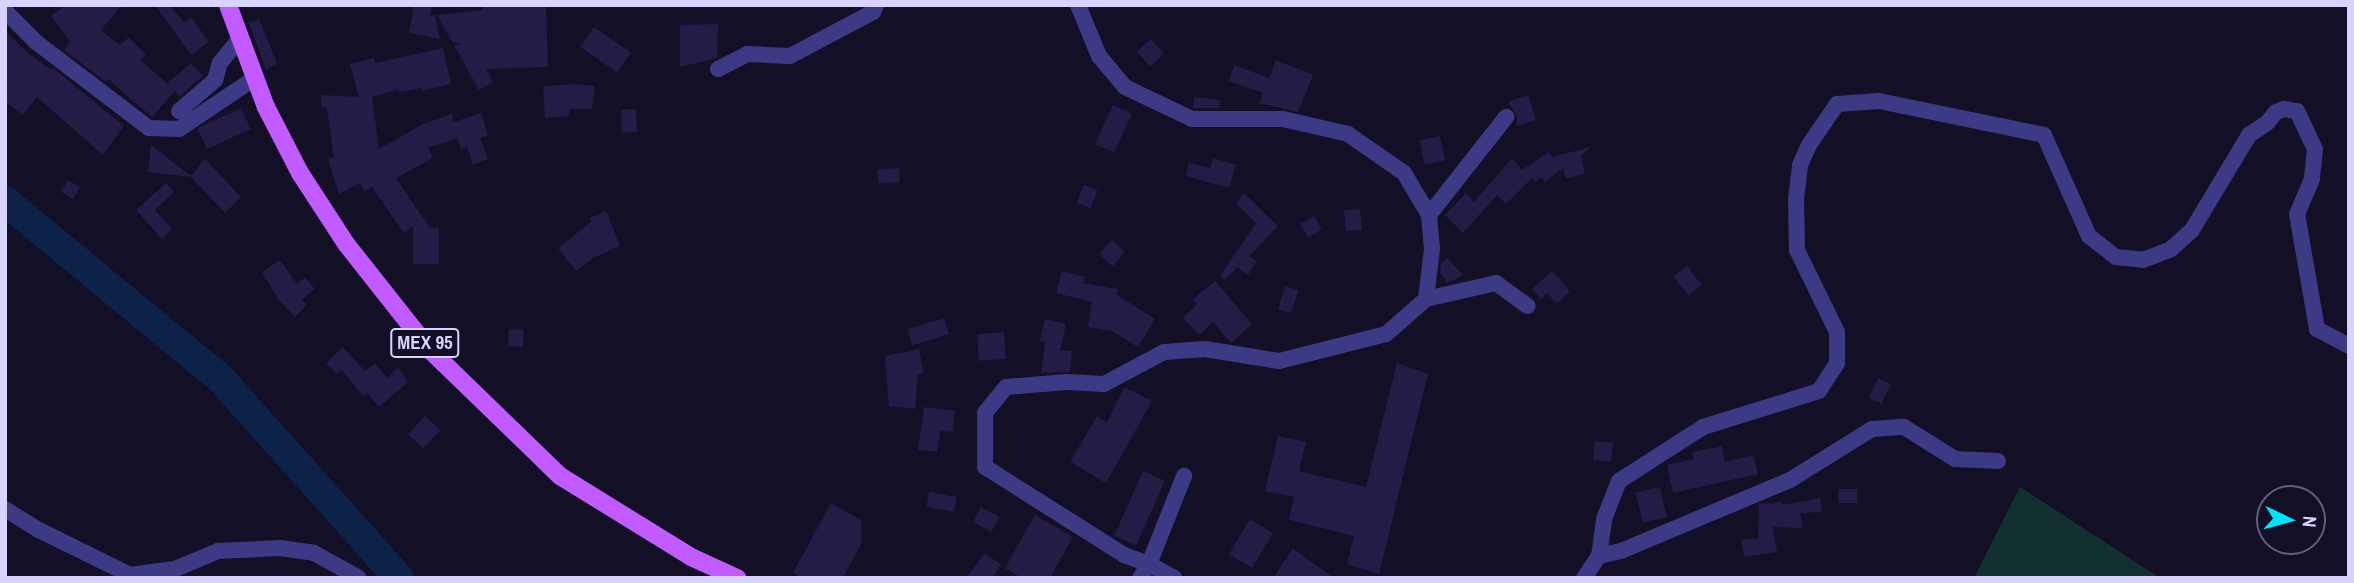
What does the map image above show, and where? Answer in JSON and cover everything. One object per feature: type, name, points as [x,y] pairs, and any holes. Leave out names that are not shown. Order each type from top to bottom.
[{"type":"main road","name":"MEX 95","points":[[228,5],[255,78],[286,145],[347,245],[430,350],[560,475],[691,557],[737,578]]},
{"type":"street","points":[[718,69],[747,54],[790,56],[873,12],[876,5]]},
{"type":"street","points":[[1078,5],[1098,56],[1125,87],[1192,119],[1283,119],[1348,134],[1404,173],[1429,215],[1432,249],[1426,299]]},
{"type":"street","points":[[5,11],[36,42],[149,128],[179,129],[255,78]]},
{"type":"street","points":[[179,111],[215,80],[220,63],[240,38]]},
{"type":"street","points":[[1584,578],[1599,556],[1604,519],[1619,481],[1703,427],[1819,391],[1837,363],[1837,332],[1797,250],[1796,199],[1800,165],[1809,145],[1837,104],[1879,101],[2044,135],[2089,236],[2116,257],[2143,260],[2171,249],[2192,230],[2249,135],[2267,123],[2276,112],[2284,109],[2297,111],[2315,149],[2312,179],[2297,214],[2317,329],[2349,346]]},
{"type":"street","points":[[1429,215],[1506,117]]},
{"type":"street","points":[[1174,578],[1145,571],[985,467],[985,413],[1006,387],[1067,382],[1104,384],[1164,352],[1205,349],[1279,360],[1386,334],[1426,299],[1496,283],[1528,306]]},
{"type":"street","points":[[1599,556],[1621,551],[1790,480],[1872,429],[1904,427],[1955,459],[1998,461]]},
{"type":"street","points":[[1145,571],[1184,476]]},
{"type":"street","points":[[5,509],[38,530],[130,575],[175,569],[218,551],[280,548],[314,553],[359,578]]},
{"type":"green space","points":[[2020,487],[2160,578],[1974,578]]},
{"type":"building","points":[[66,5],[122,5],[101,30],[120,45],[129,37],[146,55],[140,60],[170,86],[168,83],[191,63],[203,76],[179,97],[175,91],[152,117],[108,79],[106,82],[64,50],[70,41],[51,16]]},
{"type":"building","points":[[155,5],[169,5],[184,22],[191,17],[209,42],[191,55]]},
{"type":"building","points":[[414,5],[432,7],[430,16],[435,15],[440,39],[409,33]]},
{"type":"building","points":[[483,5],[546,5],[548,67],[486,69],[493,82],[479,90],[454,45],[461,44],[452,42],[437,15],[483,10]]},
{"type":"building","points":[[259,19],[277,63],[266,70],[249,23]]},
{"type":"building","points":[[718,24],[717,58],[680,67],[680,25]]},
{"type":"building","points":[[594,27],[631,53],[617,72],[580,47]]},
{"type":"building","points":[[5,31],[32,57],[31,55],[51,70],[53,68],[124,126],[103,155],[37,97],[23,115],[5,102]]},
{"type":"building","points":[[1151,39],[1164,54],[1150,67],[1137,51]]},
{"type":"building","points":[[443,48],[451,84],[421,91],[421,88],[399,92],[399,89],[372,97],[379,149],[423,124],[452,114],[454,122],[481,113],[488,135],[480,138],[488,159],[473,165],[467,147],[461,149],[457,138],[428,148],[433,158],[396,178],[430,228],[439,228],[439,264],[413,264],[413,226],[404,233],[372,187],[364,191],[361,183],[339,194],[328,159],[334,157],[327,108],[321,106],[321,95],[359,97],[350,64],[374,58],[375,63]]},
{"type":"building","points":[[1276,60],[1313,75],[1298,112],[1259,103],[1263,93],[1229,81],[1234,65],[1269,78]]},
{"type":"building","points":[[543,86],[595,86],[592,109],[569,109],[570,116],[545,118]]},
{"type":"building","points":[[1528,95],[1536,120],[1517,126],[1516,114],[1508,102]]},
{"type":"building","points":[[1194,97],[1220,100],[1219,108],[1194,108]]},
{"type":"building","points":[[1113,105],[1132,114],[1114,153],[1095,144]]},
{"type":"building","points":[[241,108],[251,129],[207,149],[197,128]]},
{"type":"building","points":[[636,109],[637,132],[622,133],[621,110]]},
{"type":"building","points":[[1440,136],[1445,160],[1425,165],[1419,140]]},
{"type":"building","points":[[151,145],[191,176],[205,159],[241,197],[225,213],[191,177],[148,172]]},
{"type":"building","points":[[1591,147],[1581,156],[1585,173],[1566,179],[1563,168],[1545,182],[1542,177],[1535,182],[1532,178],[1506,204],[1497,195],[1463,233],[1445,215],[1466,193],[1474,202],[1512,158],[1522,170],[1549,152],[1552,157]]},
{"type":"building","points":[[1213,158],[1236,165],[1229,188],[1186,176],[1189,163],[1210,168]]},
{"type":"building","points":[[899,168],[900,182],[878,184],[877,170]]},
{"type":"building","points":[[68,180],[80,187],[73,199],[61,192]]},
{"type":"building","points":[[166,183],[174,192],[155,210],[172,229],[162,239],[136,210]]},
{"type":"building","points":[[1084,185],[1098,191],[1090,208],[1077,202]]},
{"type":"building","points":[[1244,193],[1278,226],[1249,256],[1257,261],[1248,275],[1237,267],[1225,280],[1220,276],[1256,223],[1236,203]]},
{"type":"building","points":[[1360,209],[1362,230],[1346,231],[1344,210]]},
{"type":"building","points":[[606,211],[620,246],[593,258],[576,271],[558,248],[591,222],[590,218]]},
{"type":"building","points":[[1314,216],[1322,230],[1308,238],[1300,224]]},
{"type":"building","points":[[1112,240],[1125,252],[1112,266],[1099,254]]},
{"type":"building","points":[[1447,258],[1463,275],[1448,283],[1440,273],[1441,263]]},
{"type":"building","points":[[280,260],[297,284],[305,277],[315,289],[302,299],[307,305],[295,317],[278,299],[262,272]]},
{"type":"building","points":[[1687,266],[1702,285],[1688,295],[1674,276]]},
{"type":"building","points":[[1062,271],[1085,277],[1083,283],[1118,289],[1117,295],[1155,319],[1138,347],[1112,331],[1088,327],[1092,302],[1056,293]]},
{"type":"building","points":[[1552,271],[1570,291],[1557,304],[1547,293],[1541,299],[1532,289]]},
{"type":"building","points":[[1215,281],[1252,324],[1231,343],[1213,322],[1199,335],[1183,318],[1197,304],[1193,299]]},
{"type":"building","points":[[1285,286],[1298,290],[1291,313],[1278,309]]},
{"type":"building","points":[[944,318],[949,334],[913,345],[908,329]]},
{"type":"building","points":[[1045,319],[1066,324],[1060,350],[1072,351],[1070,372],[1041,373],[1045,342],[1040,341]]},
{"type":"building","points":[[509,329],[524,330],[523,347],[508,346]]},
{"type":"building","points":[[1004,332],[1006,359],[979,361],[977,334]]},
{"type":"building","points":[[343,347],[365,371],[375,363],[387,378],[398,367],[408,382],[379,407],[367,393],[363,396],[342,370],[337,374],[326,363]]},
{"type":"building","points":[[919,349],[924,373],[918,374],[915,409],[889,406],[885,356]]},
{"type":"building","points":[[1397,363],[1428,374],[1379,574],[1347,564],[1354,536],[1289,520],[1294,497],[1265,491],[1278,436],[1306,442],[1299,471],[1366,487]]},
{"type":"building","points":[[1878,378],[1891,384],[1881,404],[1869,398]]},
{"type":"building","points":[[1124,387],[1152,401],[1106,483],[1070,462],[1097,416],[1107,422]]},
{"type":"building","points":[[924,407],[955,411],[953,432],[940,431],[937,452],[918,450]]},
{"type":"building","points":[[425,416],[440,430],[423,449],[408,434]]},
{"type":"building","points":[[1595,441],[1613,443],[1611,462],[1593,460]]},
{"type":"building","points":[[1722,446],[1725,462],[1753,455],[1758,474],[1673,493],[1667,465],[1694,459],[1692,452]]},
{"type":"building","points":[[1143,471],[1165,481],[1136,546],[1114,536]]},
{"type":"building","points":[[1660,487],[1667,517],[1643,523],[1636,493]]},
{"type":"building","points":[[1838,489],[1857,489],[1857,503],[1838,503]]},
{"type":"building","points":[[929,492],[957,497],[954,512],[926,507]]},
{"type":"building","points":[[1820,498],[1822,512],[1800,513],[1803,528],[1773,527],[1777,552],[1744,557],[1741,540],[1758,538],[1759,504],[1782,502],[1782,505]]},
{"type":"building","points":[[831,503],[861,520],[862,542],[843,578],[802,578],[793,573]]},
{"type":"building","points":[[981,507],[1000,517],[992,532],[973,522]]},
{"type":"building","points":[[1035,515],[1073,537],[1050,578],[1022,578],[1005,568]]},
{"type":"building","points":[[1250,519],[1273,533],[1252,568],[1229,554]]},
{"type":"building","points":[[1293,548],[1310,561],[1334,578],[1273,578]]},
{"type":"building","points":[[985,553],[1001,565],[992,578],[966,578]]},
{"type":"waterway","points":[[5,201],[221,379],[399,578]]}]
